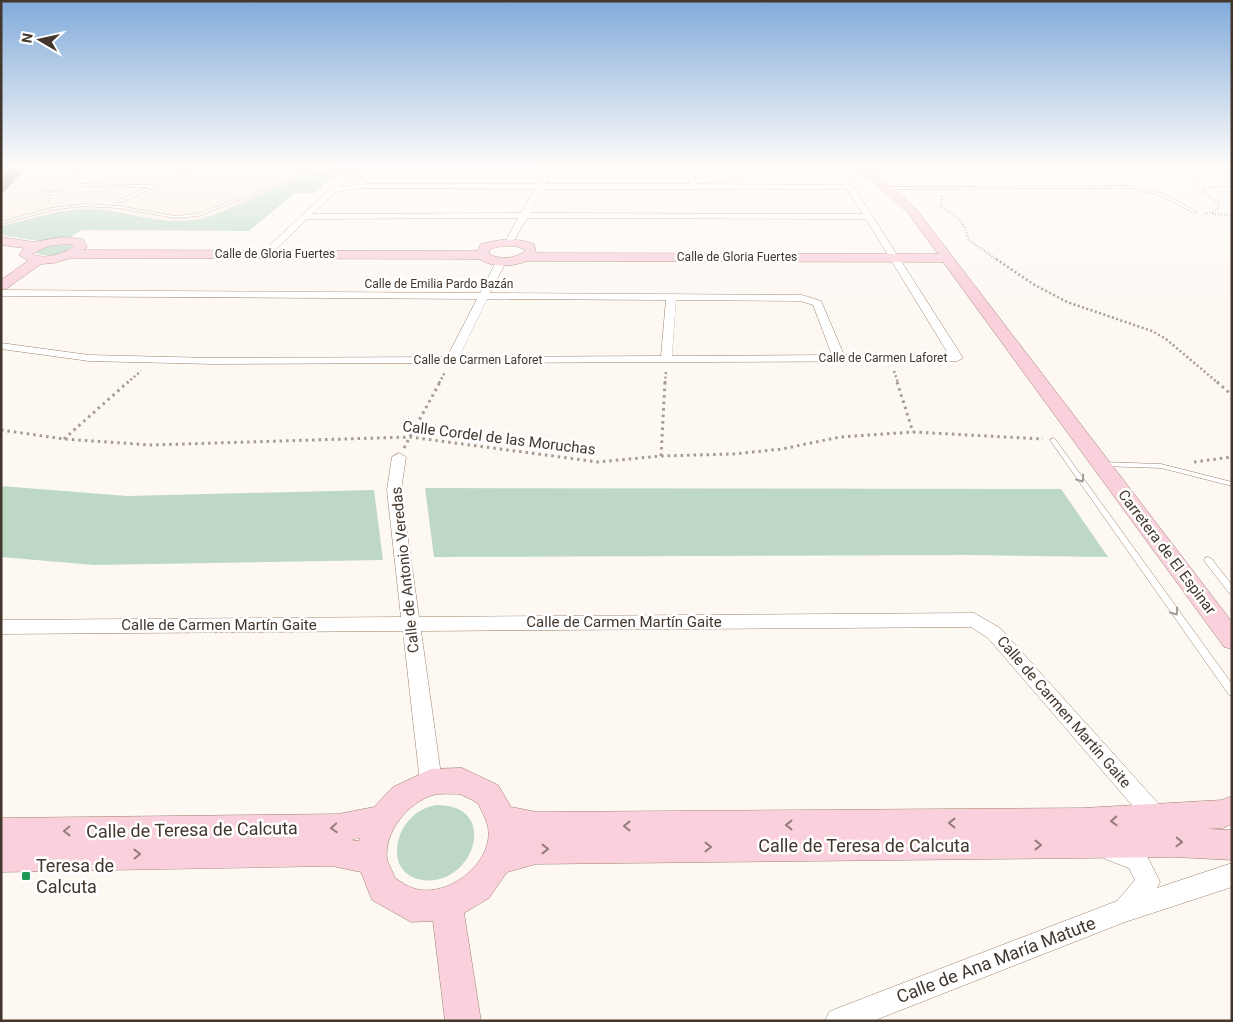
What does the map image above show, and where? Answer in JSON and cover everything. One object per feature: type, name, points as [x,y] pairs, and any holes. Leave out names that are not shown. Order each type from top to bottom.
[{"type":"street","points":[[270,250],[309,213]]},
{"type":"street","points":[[864,213],[891,254]]},
{"type":"street","name":"Carretera de El Espinar","points":[[913,213],[1232,640]]},
{"type":"street","points":[[509,242],[526,214]]},
{"type":"street","points":[[307,215],[866,216]]},
{"type":"street","name":"Calle de Gloria Fuertes","points":[[36,246],[52,241],[69,240],[98,246],[270,250],[484,251]]},
{"type":"street","points":[[1,241],[36,246]]},
{"type":"street","points":[[509,242],[527,251],[515,261],[501,262],[488,259],[484,251],[496,243],[509,242]]},
{"type":"street","points":[[68,254],[78,249],[81,244]]},
{"type":"street","points":[[36,246],[25,255],[32,259],[39,259]]},
{"type":"street","name":"Calle de Gloria Fuertes","points":[[39,259],[68,254],[270,250]]},
{"type":"street","name":"Calle de Gloria Fuertes","points":[[527,251],[944,254]]},
{"type":"street","name":"Calle de Carmen Laforet","points":[[1,346],[89,358],[152,360],[956,358],[891,254]]},
{"type":"street","points":[[1,286],[39,259]]},
{"type":"street","points":[[451,360],[501,262]]},
{"type":"street","name":"Calle de Emilia Pardo Bazán","points":[[1,295],[670,298],[806,303],[810,305],[834,357]]},
{"type":"street","points":[[666,359],[670,298]]},
{"type":"street","name":"Calle de Antonio Veredas","points":[[399,457],[394,490],[431,782]]},
{"type":"street","name":"Calle de Carmen Martín Gaite","points":[[1,627],[974,620],[994,633],[1158,819]]},
{"type":"street","points":[[462,781],[488,794],[502,820],[504,839],[498,859],[478,887],[447,905],[411,906],[383,889],[372,859],[374,839],[382,819],[403,796],[431,782],[462,781]]},
{"type":"street","name":"Calle de Teresa de Calcuta","points":[[502,820],[537,826],[1063,823],[1223,814],[1232,810]]},
{"type":"street","name":"Calle de Teresa de Calcuta","points":[[1,832],[338,828],[382,819]]},
{"type":"street","name":"Calle de Teresa de Calcuta","points":[[498,859],[536,849],[1175,842],[1232,845]]},
{"type":"street","name":"Calle de Ana María Matute","points":[[1095,844],[1137,860],[1148,882],[1125,910]]},
{"type":"street","name":"Calle de Teresa de Calcuta","points":[[1,857],[332,851],[372,859]]},
{"type":"street","name":"Calle de Ana María Matute","points":[[838,1021],[1125,910],[1232,875]]},
{"type":"street","points":[[447,905],[463,1021]]},
{"type":"lane","points":[[1,223],[38,213]]},
{"type":"lane","points":[[150,213],[174,217],[204,213]]},
{"type":"lane","points":[[1053,440],[1232,692]]},
{"type":"lane","points":[[1102,464],[1161,466],[1232,484]]},
{"type":"lane","points":[[1208,560],[1232,591]]},
{"type":"path","points":[[950,213],[957,217],[964,226],[969,240],[974,245],[1033,284],[1067,302],[1152,331],[1166,339],[1232,395]]},
{"type":"path","points":[[1200,213],[1232,215]]},
{"type":"path","points":[[887,357],[892,366],[913,432]]},
{"type":"path","points":[[661,456],[666,359]]},
{"type":"path","points":[[64,438],[152,360]]},
{"type":"path","points":[[399,457],[451,360]]},
{"type":"path","name":"Calle Cordel de las Moruchas","points":[[1,430],[64,438],[151,445],[410,437],[598,462],[661,456],[733,454],[782,449],[840,437],[913,432],[1053,440]]},
{"type":"path","points":[[1161,466],[1232,457]]},
{"type":"shaded area","points":[[1,213],[87,213],[1,226]]},
{"type":"shaded area","points":[[117,213],[221,213],[197,220],[171,221]]},
{"type":"green space","points":[[54,213],[120,213],[172,221],[201,219],[219,213],[271,213],[249,231],[82,230],[69,238],[39,241],[1,235],[1,226]]},
{"type":"green space","points":[[52,244],[73,245],[66,251],[56,255],[36,253]]},
{"type":"green space","points":[[1,486],[127,496],[374,490],[383,560],[94,565],[1,557]]},
{"type":"green space","points":[[425,488],[1061,489],[1108,557],[968,555],[434,557]]},
{"type":"green space","points":[[436,805],[457,808],[469,818],[474,832],[472,847],[465,861],[453,873],[437,880],[418,879],[408,875],[402,868],[398,860],[398,842],[406,824],[417,812]]},
{"type":"place","name":"Teresa de Calcuta","points":[[26,876]]}]
